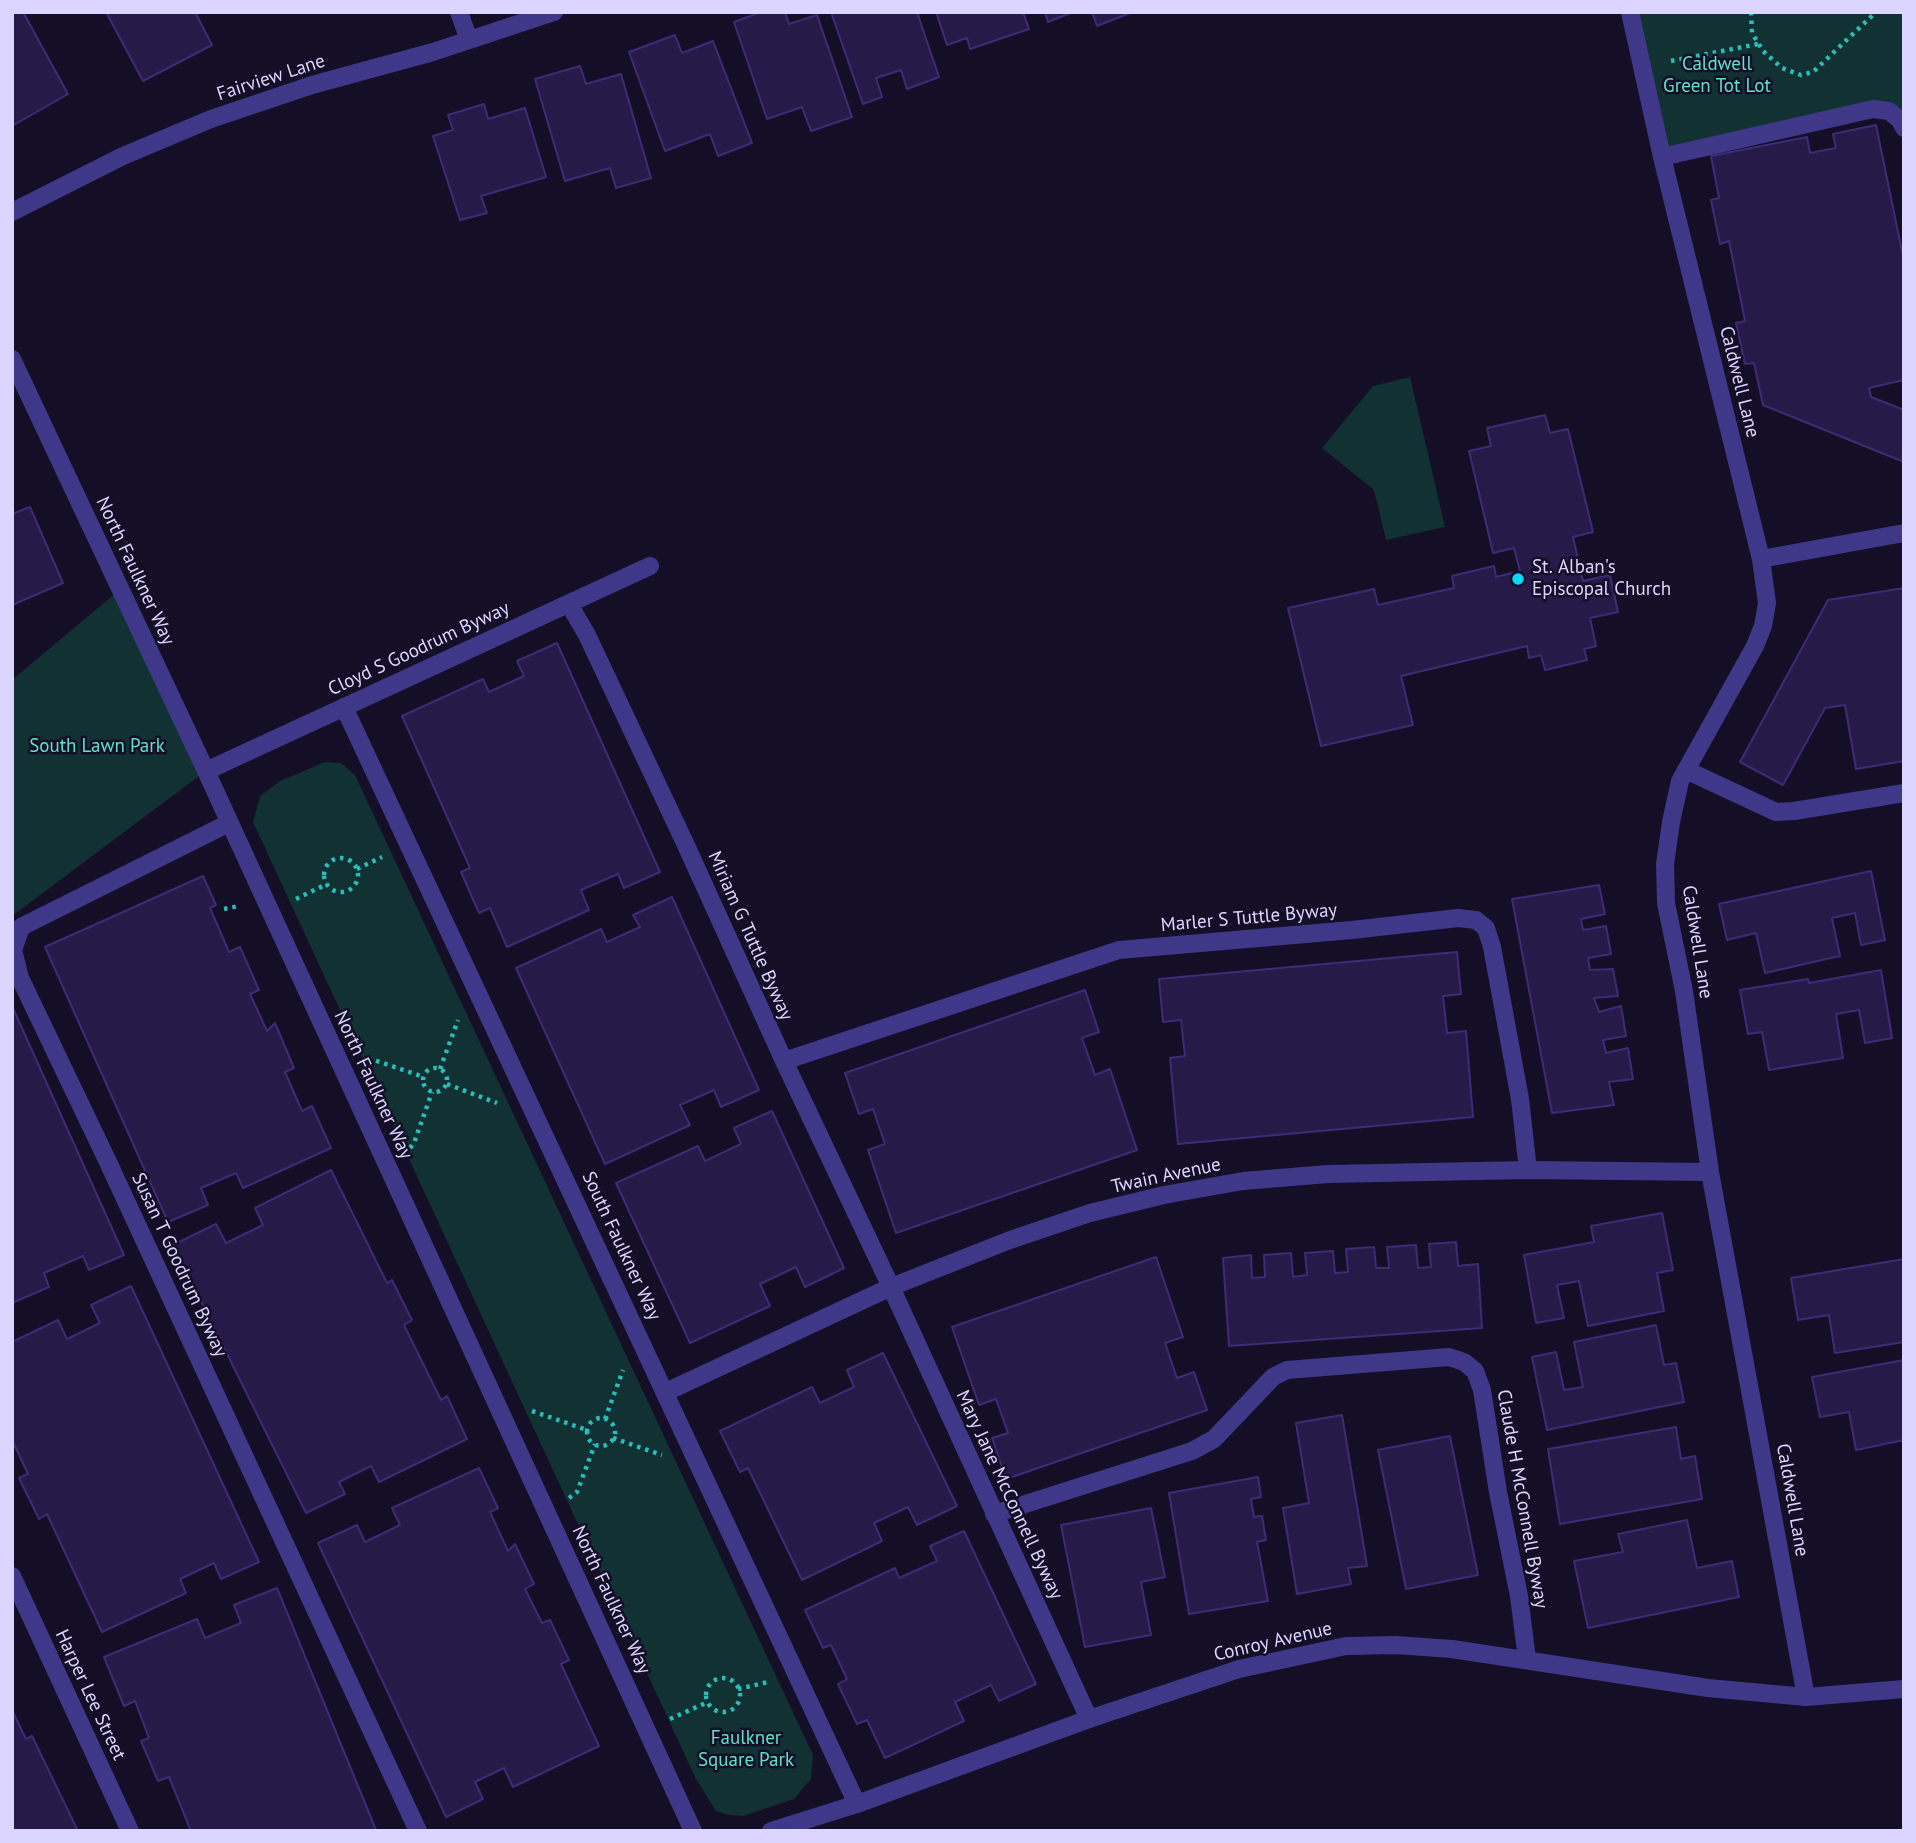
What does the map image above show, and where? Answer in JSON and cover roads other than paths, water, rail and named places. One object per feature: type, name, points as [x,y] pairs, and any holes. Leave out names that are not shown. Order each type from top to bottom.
[{"type":"street","points":[[459,12],[469,40]]},
{"type":"street","name":"Fairview Lane","points":[[12,212],[122,156],[211,119],[312,85],[469,40],[554,12]]},
{"type":"street","name":"Caldwell Lane","points":[[1630,12],[1662,157],[1761,559],[1767,603],[1763,626],[1738,679],[1680,781],[1665,864],[1666,903],[1684,990],[1710,1172],[1806,1697]]},
{"type":"street","points":[[1662,157],[1873,109],[1889,111],[1900,120],[1904,128]]},
{"type":"street","name":"North Faulkner Way","points":[[12,359],[206,771],[693,1831]]},
{"type":"street","points":[[1761,559],[1904,533]]},
{"type":"street","name":"Cloyd S Goodrum Byway","points":[[206,771],[650,566]]},
{"type":"street","name":"Miriam G Tuttle Byway","points":[[569,604],[587,635],[891,1287]]},
{"type":"street","name":"South Faulkner Way","points":[[344,707],[858,1804]]},
{"type":"street","points":[[1686,770],[1776,812],[1904,793]]},
{"type":"street","name":"Susan T Goodrum Byway","points":[[229,823],[21,927],[13,950],[20,978],[418,1831]]},
{"type":"street","name":"Marler S Tuttle Byway","points":[[784,1061],[1119,950],[1458,918],[1476,920],[1486,928],[1492,947],[1520,1099],[1528,1170]]},
{"type":"street","name":"Twain Avenue","points":[[666,1392],[891,1287],[1010,1240],[1078,1217],[1177,1193],[1243,1181],[1328,1174],[1528,1170],[1710,1172]]},
{"type":"street","name":"Mary Jane McConnell Byway","points":[[891,1287],[1089,1719]]},
{"type":"street","name":"Claude H McConnell Byway","points":[[994,1514],[1192,1451],[1214,1439],[1272,1377],[1287,1370],[1449,1357],[1464,1362],[1475,1371],[1482,1390],[1498,1492],[1519,1596],[1527,1659]]},
{"type":"street","name":"Harper Lee Street","points":[[12,1576],[130,1831]]},
{"type":"street","name":"Conroy Avenue","points":[[771,1831],[858,1804],[1089,1719],[1239,1669],[1346,1646],[1396,1645],[1452,1649],[1707,1688],[1806,1697],[1904,1689]]},
{"type":"place","name":"St. Alban's Episcopal Church","points":[[1518,579]]},
{"type":"park label","name":"Caldwell Green Tot Lot","points":[[1717,76]]},
{"type":"park label","name":"South Lawn Park","points":[[97,747]]},
{"type":"park label","name":"Faulkner Square Park","points":[[746,1750]]}]
